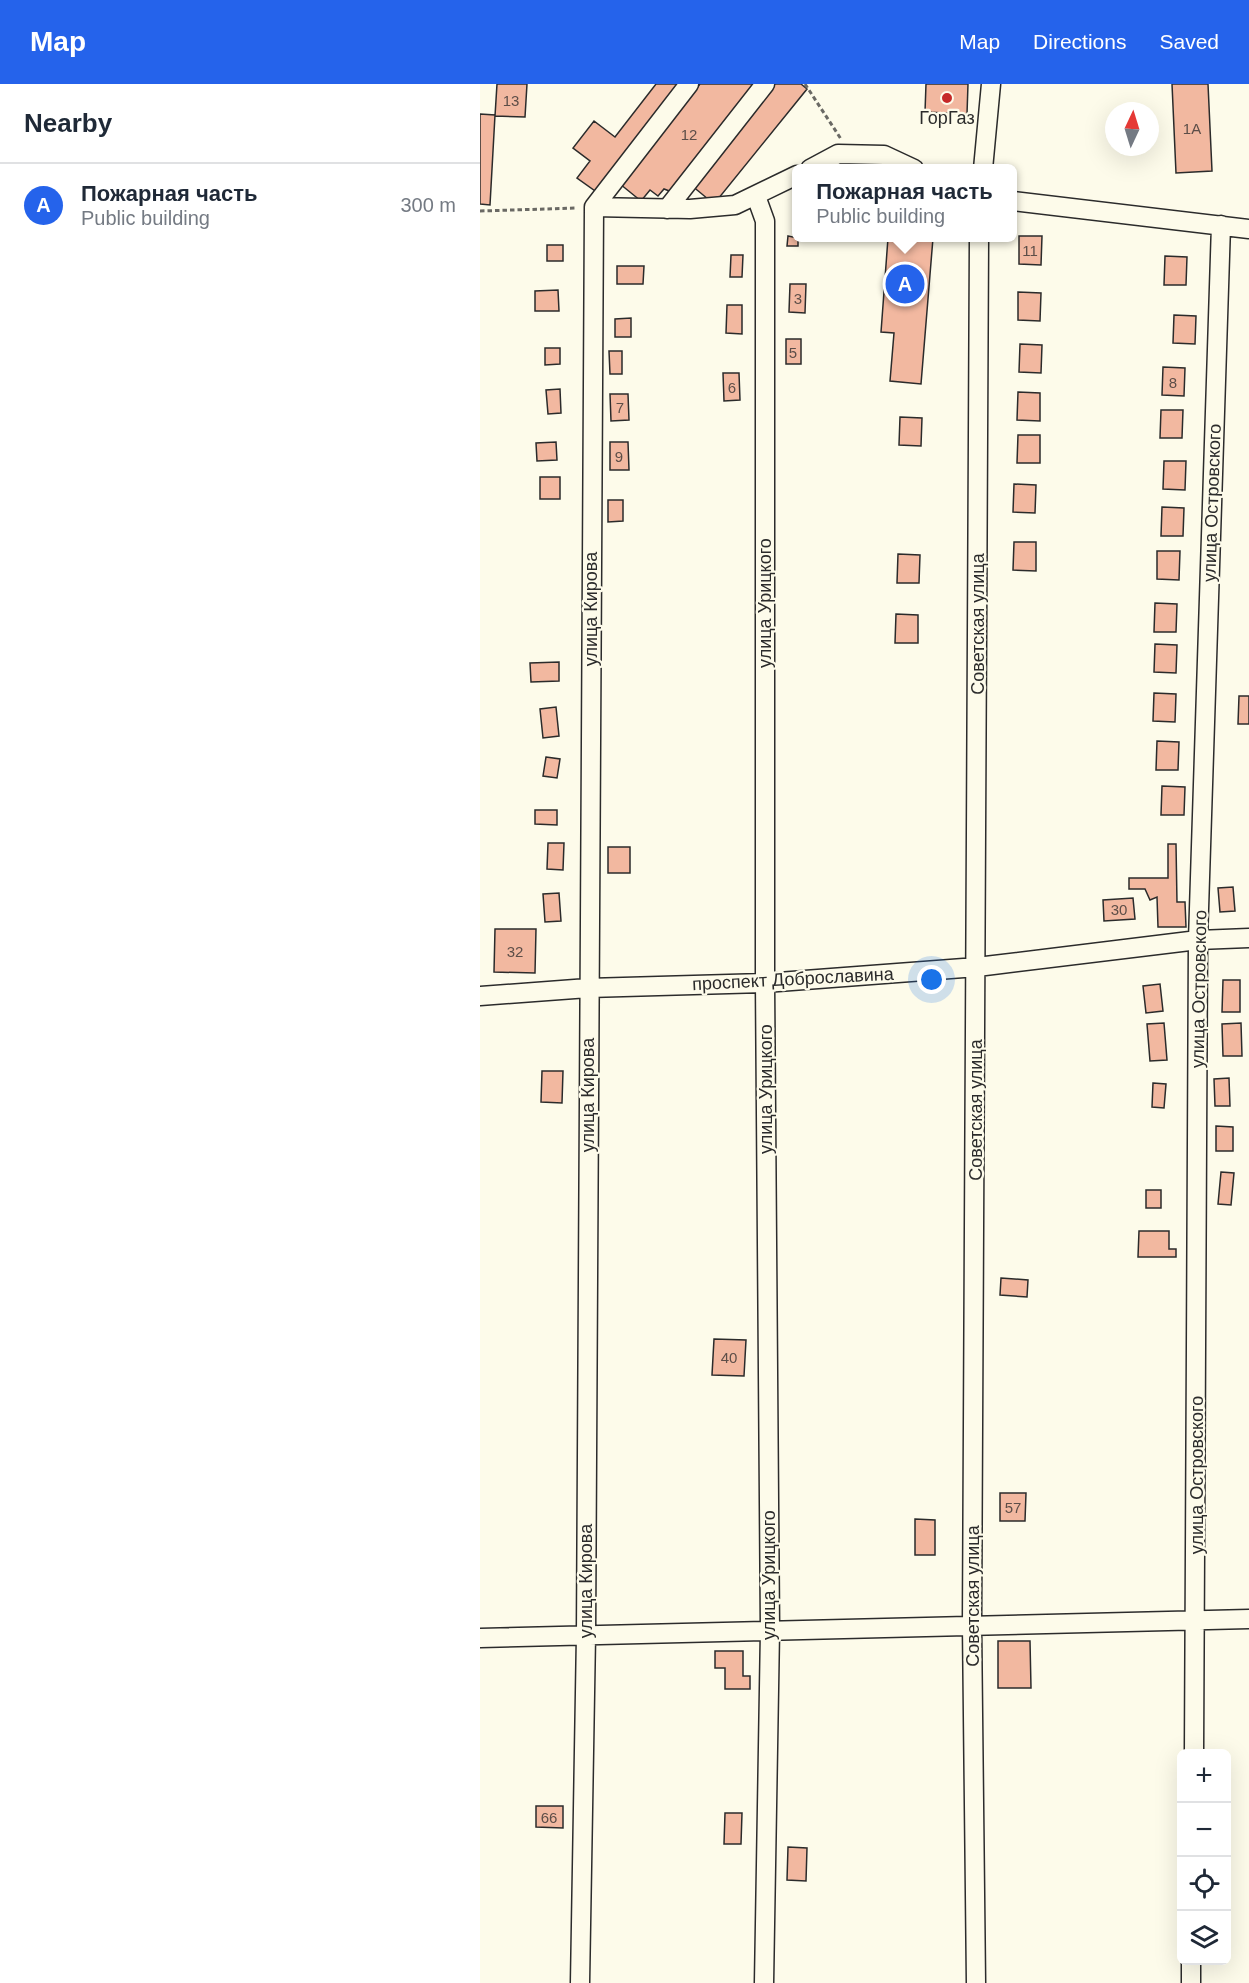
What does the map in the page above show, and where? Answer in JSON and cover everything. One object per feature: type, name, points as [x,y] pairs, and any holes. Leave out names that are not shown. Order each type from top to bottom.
[{"type":"street","points":[[594,207],[689,84]]},
{"type":"street","points":[[667,209],[765,84]]},
{"type":"street","points":[[982,164],[991,84]]},
{"type":"street","points":[[818,164],[838,154],[884,155],[905,164]]},
{"type":"street","points":[[594,207],[690,209],[735,205],[792,178]]},
{"type":"street","name":"улица Урицкого","points":[[756,196],[765,221],[765,983],[770,1630],[764,1983]]},
{"type":"street","points":[[1017,201],[1249,229]]},
{"type":"street","name":"улица Кирова","points":[[580,1983],[586,1635],[594,207]]},
{"type":"street","name":"улица Островского","points":[[1194,1749],[1198,940],[1221,225]]},
{"type":"street","name":"Советская улица","points":[[976,1983],[972,1625],[980,242]]},
{"type":"street","name":"проспект Доброславина","points":[[480,996],[588,988],[765,983],[976,967],[1198,940],[1249,938]]},
{"type":"street","points":[[480,1638],[1249,1619]]},
{"type":"street","points":[[1191,1965],[1191,1983]]},
{"type":"path","points":[[805,84],[843,141],[861,155]]},
{"type":"path","points":[[480,212],[594,207]]},
{"type":"building","points":[[497,84],[527,84],[525,117],[495,116]]},
{"type":"building","points":[[656,84],[681,84],[598,193],[577,178],[590,161],[573,148],[594,121],[615,137]]},
{"type":"building","points":[[700,84],[758,84],[672,192],[664,189],[658,196],[650,190],[641,201],[620,184]]},
{"type":"building","points":[[773,84],[801,84],[807,89],[714,204],[691,185]]},
{"type":"building","name":"ГорГаз","points":[[926,84],[968,84],[967,114],[925,112]]},
{"type":"building","points":[[1172,84],[1208,84],[1212,171],[1176,173]]},
{"type":"building","points":[[480,114],[495,115],[490,205],[480,204]]},
{"type":"building","points":[[788,236],[792,237],[792,242],[798,242],[798,246],[787,246]]},
{"type":"building","points":[[1019,236],[1042,236],[1041,265],[1019,264]]},
{"type":"building","points":[[888,242],[933,242],[921,384],[890,381],[894,333],[881,332]]},
{"type":"building","points":[[547,245],[563,245],[563,261],[547,261]]},
{"type":"building","points":[[731,255],[743,255],[742,277],[730,277]]},
{"type":"building","points":[[1165,256],[1187,257],[1186,285],[1164,285]]},
{"type":"building","points":[[617,266],[644,266],[643,284],[617,284]]},
{"type":"building","points":[[790,284],[806,284],[805,313],[789,312]]},
{"type":"building","points":[[558,290],[559,311],[535,311],[535,291]]},
{"type":"building","points":[[1018,292],[1041,293],[1040,321],[1018,320]]},
{"type":"building","points":[[727,305],[742,305],[742,334],[726,333]]},
{"type":"building","points":[[1174,315],[1196,316],[1195,344],[1173,343]]},
{"type":"building","points":[[631,318],[631,337],[615,337],[615,319]]},
{"type":"building","points":[[786,339],[801,339],[801,364],[786,364]]},
{"type":"building","points":[[1020,344],[1042,345],[1041,373],[1019,372]]},
{"type":"building","points":[[545,348],[560,348],[560,364],[545,365]]},
{"type":"building","points":[[609,351],[622,351],[622,374],[610,374]]},
{"type":"building","points":[[1163,367],[1185,368],[1184,396],[1162,395]]},
{"type":"building","points":[[723,373],[739,373],[740,400],[724,401]]},
{"type":"building","points":[[560,389],[561,413],[548,414],[546,390]]},
{"type":"building","points":[[1018,392],[1040,393],[1040,421],[1017,420]]},
{"type":"building","points":[[610,394],[628,394],[629,420],[611,421]]},
{"type":"building","points":[[1161,410],[1183,410],[1182,438],[1160,438]]},
{"type":"building","points":[[900,417],[922,418],[921,446],[899,445]]},
{"type":"building","points":[[1018,435],[1040,435],[1040,463],[1017,463]]},
{"type":"building","points":[[556,442],[557,460],[537,461],[536,443]]},
{"type":"building","points":[[610,442],[628,442],[629,470],[610,470]]},
{"type":"building","points":[[1164,461],[1186,461],[1185,490],[1163,489]]},
{"type":"building","points":[[540,477],[560,477],[560,499],[540,499]]},
{"type":"building","points":[[1014,484],[1036,485],[1035,513],[1013,512]]},
{"type":"building","points":[[608,500],[623,500],[623,521],[608,522]]},
{"type":"building","points":[[1162,507],[1184,508],[1183,536],[1161,536]]},
{"type":"building","points":[[1014,542],[1036,542],[1036,571],[1013,570]]},
{"type":"building","points":[[1157,551],[1180,551],[1179,580],[1157,579]]},
{"type":"building","points":[[898,554],[920,555],[919,583],[897,583]]},
{"type":"building","points":[[1155,603],[1177,604],[1176,632],[1154,632]]},
{"type":"building","points":[[896,614],[918,615],[918,643],[895,643]]},
{"type":"building","points":[[1155,644],[1177,645],[1176,673],[1154,672]]},
{"type":"building","points":[[559,662],[559,681],[531,682],[530,663]]},
{"type":"building","points":[[1154,693],[1176,694],[1175,722],[1153,721]]},
{"type":"building","points":[[1239,696],[1249,696],[1249,724],[1238,724]]},
{"type":"building","points":[[556,707],[559,736],[543,738],[540,709]]},
{"type":"building","points":[[1157,741],[1179,742],[1178,770],[1156,770]]},
{"type":"building","points":[[546,757],[560,759],[557,778],[543,776]]},
{"type":"building","points":[[1162,786],[1185,787],[1184,815],[1161,815]]},
{"type":"building","points":[[535,810],[557,810],[557,825],[535,824]]},
{"type":"building","points":[[548,843],[564,843],[563,870],[547,869]]},
{"type":"building","points":[[1168,844],[1176,844],[1177,902],[1185,902],[1186,927],[1158,927],[1157,897],[1150,900],[1145,889],[1129,889],[1129,878],[1168,878]]},
{"type":"building","points":[[608,847],[630,847],[630,873],[608,873]]},
{"type":"building","points":[[1233,887],[1235,911],[1220,912],[1218,888]]},
{"type":"building","points":[[559,893],[561,921],[545,922],[543,894]]},
{"type":"building","points":[[1133,898],[1135,919],[1104,921],[1103,900]]},
{"type":"building","points":[[495,929],[536,929],[535,973],[494,972]]},
{"type":"building","points":[[1223,980],[1240,980],[1240,1012],[1222,1012]]},
{"type":"building","points":[[1160,984],[1163,1011],[1146,1013],[1143,986]]},
{"type":"building","points":[[1164,1023],[1167,1060],[1150,1061],[1147,1024]]},
{"type":"building","points":[[1241,1023],[1242,1056],[1223,1056],[1222,1024]]},
{"type":"building","points":[[542,1071],[563,1071],[562,1103],[541,1102]]},
{"type":"building","points":[[1229,1078],[1230,1106],[1215,1106],[1214,1079]]},
{"type":"building","points":[[1153,1083],[1166,1084],[1164,1108],[1152,1107]]},
{"type":"building","points":[[1216,1126],[1233,1127],[1233,1151],[1216,1151]]},
{"type":"building","points":[[1221,1172],[1234,1173],[1231,1205],[1218,1204]]},
{"type":"building","points":[[1146,1190],[1161,1190],[1161,1208],[1146,1208]]},
{"type":"building","points":[[1139,1231],[1169,1231],[1169,1249],[1176,1249],[1176,1257],[1138,1257]]},
{"type":"building","points":[[1001,1278],[1028,1280],[1027,1297],[1000,1295]]},
{"type":"building","points":[[714,1339],[746,1340],[744,1376],[712,1375]]},
{"type":"building","points":[[1000,1493],[1026,1493],[1025,1521],[1000,1521]]},
{"type":"building","points":[[915,1519],[935,1520],[935,1555],[915,1555]]},
{"type":"building","points":[[998,1641],[1030,1641],[1031,1688],[998,1688]]},
{"type":"building","points":[[715,1651],[743,1651],[743,1676],[750,1676],[750,1689],[725,1689],[725,1668],[715,1668]]},
{"type":"building","points":[[536,1806],[563,1806],[563,1828],[536,1827]]},
{"type":"building","points":[[725,1813],[742,1813],[741,1844],[724,1844]]},
{"type":"building","points":[[788,1847],[807,1848],[806,1881],[787,1880]]},
{"type":"place","name":"ГорГаз","points":[[947,98]]},
{"type":"place","name":"Пожарная часть","points":[[905,284]]}]
